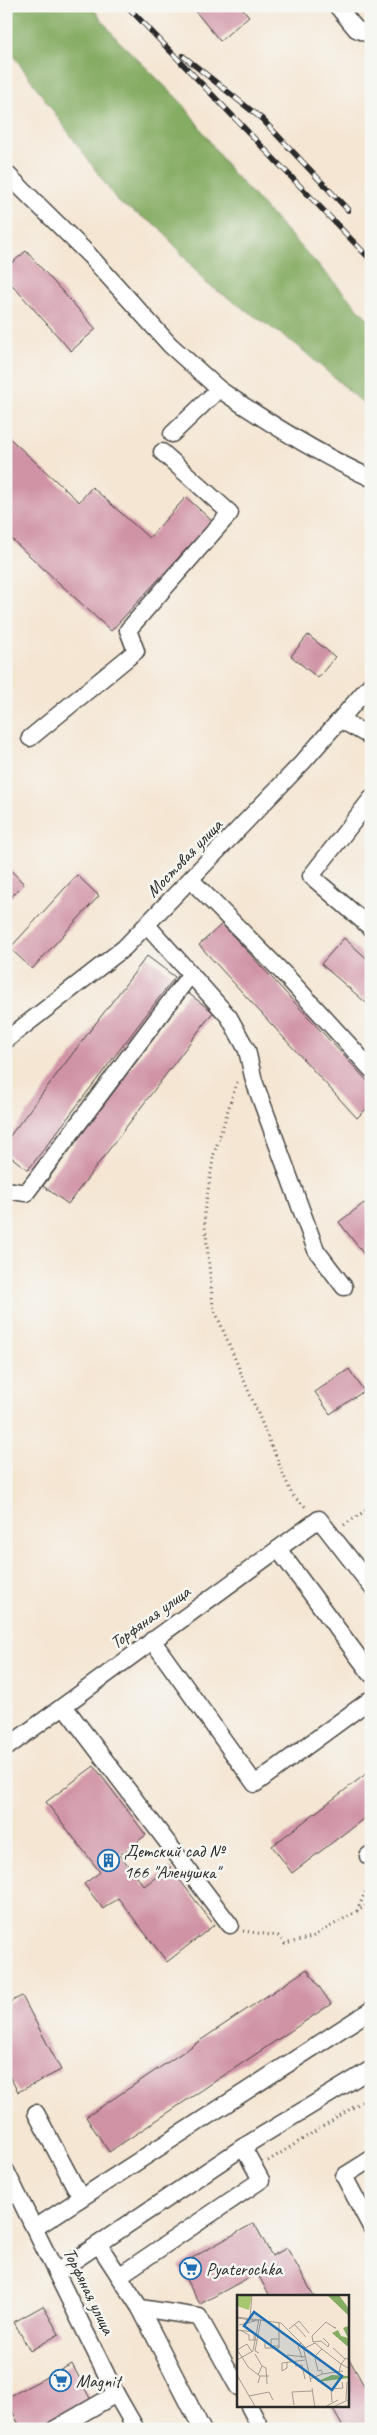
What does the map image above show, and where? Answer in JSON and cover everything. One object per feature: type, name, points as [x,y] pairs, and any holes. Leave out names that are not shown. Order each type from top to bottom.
[{"type":"street","points":[[337,6],[356,29],[371,35]]},
{"type":"street","points":[[6,173],[89,255],[170,345],[219,389],[260,417],[312,448],[371,478]]},
{"type":"street","points":[[172,434],[219,389]]},
{"type":"street","points":[[30,738],[136,651],[128,630],[230,513],[162,452]]},
{"type":"street","name":"Мостовая улица","points":[[6,1040],[103,966],[147,925],[341,720],[371,684]]},
{"type":"street","points":[[341,720],[371,737]]},
{"type":"street","points":[[371,799],[310,876],[371,928]]},
{"type":"street","points":[[191,880],[287,978],[371,1069]]},
{"type":"street","points":[[147,925],[229,1017],[247,1050],[254,1081],[316,1250],[344,1287]]},
{"type":"street","points":[[6,1190],[26,1192],[190,975]]},
{"type":"street","points":[[319,1519],[371,1586]]},
{"type":"street","name":"Торфяная улица","points":[[6,1748],[319,1519]]},
{"type":"street","points":[[278,1549],[371,1674]]},
{"type":"street","points":[[152,1640],[255,1784],[371,1698]]},
{"type":"street","points":[[64,1706],[230,1926]]},
{"type":"street","points":[[35,2228],[371,2010]]},
{"type":"street","points":[[57,2272],[243,2147],[371,2068]]},
{"type":"street","points":[[36,2113],[81,2198]]},
{"type":"street","points":[[119,2276],[261,2180],[243,2147]]},
{"type":"street","points":[[371,2159],[344,2176],[371,2227]]},
{"type":"street","name":"Торфяная улица","points":[[6,2171],[116,2394],[136,2429]]},
{"type":"street","points":[[99,2245],[140,2308],[202,2429]]},
{"type":"street","points":[[140,2308],[199,2316],[237,2386]]},
{"type":"street","points":[[55,2429],[116,2394]]},
{"type":"street","points":[[250,2408],[261,2429]]},
{"type":"path","points":[[238,1078],[214,1154],[204,1214],[213,1306],[292,1495],[319,1519]]},
{"type":"path","points":[[330,1534],[371,1507]]},
{"type":"path","points":[[357,1911],[371,1879]]},
{"type":"path","points":[[230,1926],[242,1931],[278,1936],[285,1944],[312,1937],[371,1903]]},
{"type":"path","points":[[255,2170],[371,2096]]},
{"type":"green space","points":[[6,6],[91,6],[116,38],[184,105],[230,170],[371,322],[371,410],[297,345],[206,283],[159,227],[119,203],[6,45]]},
{"type":"building","points":[[191,6],[240,6],[249,16],[220,41]]},
{"type":"building","points":[[26,251],[96,329],[71,351],[6,278],[6,268]]},
{"type":"building","points":[[6,435],[79,502],[92,487],[149,538],[186,497],[212,521],[111,631],[6,534]]},
{"type":"building","points":[[308,635],[335,657],[318,678],[291,656]]},
{"type":"building","points":[[6,865],[24,884],[6,902]]},
{"type":"building","points":[[77,875],[99,896],[32,969],[10,948]]},
{"type":"building","points":[[222,924],[371,1085],[371,1104],[357,1118],[199,945]]},
{"type":"building","points":[[344,938],[371,962],[371,1007],[321,964]]},
{"type":"building","points":[[147,956],[175,977],[28,1170],[6,1153],[6,1141]]},
{"type":"building","points":[[188,993],[213,1012],[68,1204],[43,1186]]},
{"type":"building","points":[[364,1203],[371,1212],[371,1253],[366,1257],[339,1222]]},
{"type":"building","points":[[349,1369],[364,1391],[330,1414],[315,1392]]},
{"type":"building","name":"Детский сад № 166 \"Аленушка\"","points":[[94,1766],[146,1835],[120,1855],[144,1886],[170,1867],[214,1925],[167,1962],[118,1898],[103,1909],[84,1884],[100,1872],[46,1802]]},
{"type":"building","points":[[371,1770],[371,1813],[292,1873],[272,1846]]},
{"type":"building","points":[[307,1969],[331,2004],[109,2152],[86,2117]]},
{"type":"building","points":[[22,1996],[61,2070],[18,2092],[6,2070],[6,2004]]},
{"type":"building","points":[[254,2223],[272,2256],[287,2248],[313,2295],[269,2295],[257,2273],[200,2304],[178,2266]]},
{"type":"building","points":[[43,2306],[59,2334],[30,2351],[14,2322]]},
{"type":"building","points":[[350,2361],[371,2398],[371,2429],[344,2429],[332,2408],[350,2408]]},
{"type":"building","name":"Magnit","points":[[72,2364],[93,2404],[45,2429],[21,2429],[6,2398]]},
{"type":"railway","points":[[127,6],[371,260]]},
{"type":"railway","points":[[183,56],[262,119],[348,210]]},
{"type":"place","name":"Детский сад № 166 \"Аленушка\"","points":[[108,1861]]},
{"type":"place","name":"Pyaterochka","points":[[190,2269]]},
{"type":"place","name":"Magnit","points":[[60,2381]]}]
